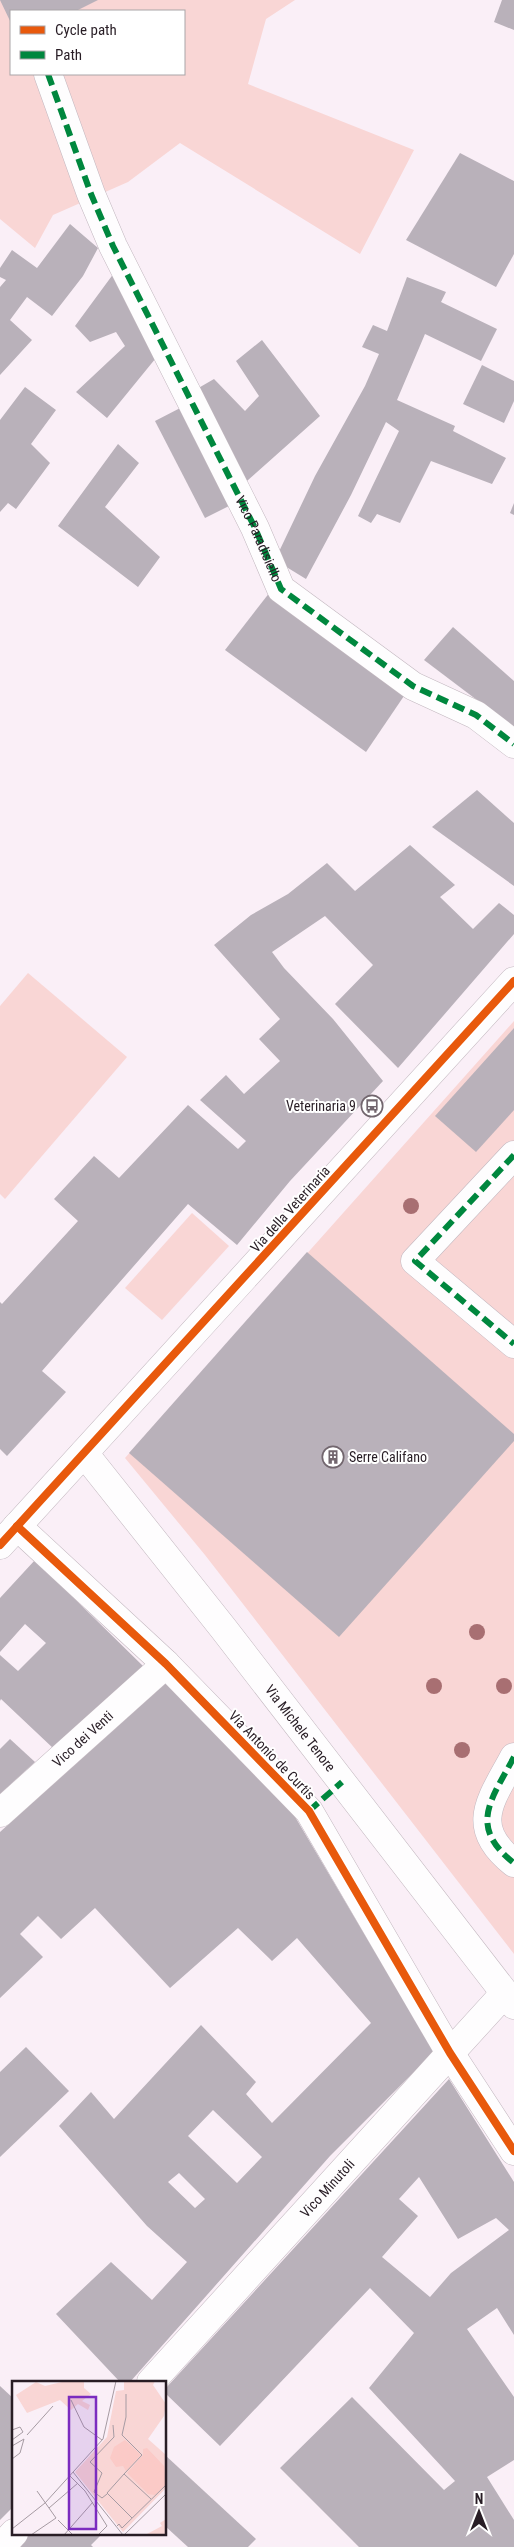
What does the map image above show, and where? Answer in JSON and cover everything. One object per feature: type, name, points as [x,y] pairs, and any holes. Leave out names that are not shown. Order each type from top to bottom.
[{"type":"street","name":"Vico Paradisiello","points":[[48,75],[91,194],[110,238],[255,528],[281,589],[413,686],[476,715],[514,744]]},
{"type":"street","name":"Via della Veterinaria","points":[[8,1535],[514,982]]},
{"type":"street","points":[[514,1156],[415,1262],[514,1344]]},
{"type":"street","name":"Via Michele Tenore","points":[[84,1453],[216,1620],[509,1999]]},
{"type":"street","name":"Via Antonio de Curtis","points":[[8,1535],[166,1664],[309,1811],[450,2053],[514,2151]]},
{"type":"street","name":"Vico dei Venti","points":[[0,1813],[166,1664]]},
{"type":"street","points":[[514,1757],[490,1803],[486,1817],[488,1834],[503,1855],[514,1863]]},
{"type":"street","points":[[309,1811],[342,1782]]},
{"type":"street","name":"Vico Minutoli","points":[[152,2381],[450,2053],[509,1999]]},
{"type":"street","points":[[1,2547],[13,2534]]},
{"type":"shaded area","points":[[0,0],[295,0],[266,19],[248,84],[414,150],[360,254],[180,143],[128,182],[53,215],[35,248],[0,219]]},
{"type":"shaded area","points":[[28,973],[127,1057],[5,1199],[0,1194],[0,1006]]},
{"type":"shaded area","points":[[514,1021],[514,1954],[205,1555],[125,1458]]},
{"type":"shaded area","points":[[192,1213],[229,1246],[162,1320],[125,1288]]},
{"type":"building","points":[[0,0],[98,0],[78,10],[10,10],[10,21]]},
{"type":"building","points":[[502,0],[514,0],[514,30],[494,22]]},
{"type":"building","points":[[460,153],[514,181],[514,254],[496,287],[406,240]]},
{"type":"building","points":[[70,224],[98,248],[83,276],[52,316],[27,297],[10,320],[32,340],[0,375],[0,287],[6,280],[0,277],[0,268],[12,250],[37,268]]},
{"type":"building","points":[[114,273],[160,353],[107,418],[76,392],[125,346],[116,332],[90,342],[75,326]]},
{"type":"building","points":[[407,277],[446,292],[441,302],[497,329],[481,361],[425,334],[397,400],[455,426],[453,431],[506,458],[492,484],[431,461],[400,523],[377,514],[371,523],[358,516],[399,431],[386,422],[351,495],[306,579],[275,560],[315,476],[365,386],[379,354],[362,347],[373,325],[387,331]]},
{"type":"building","points":[[262,340],[320,416],[239,488],[195,390],[214,379],[245,411],[259,396],[236,361]]},
{"type":"building","points":[[482,365],[514,381],[514,401],[504,423],[463,404]]},
{"type":"building","points":[[25,387],[56,410],[31,444],[50,463],[16,509],[8,503],[0,512],[0,420]]},
{"type":"building","points":[[186,405],[237,502],[205,518],[155,421]]},
{"type":"building","points":[[118,444],[139,463],[105,507],[160,557],[138,587],[58,526]]},
{"type":"building","points":[[514,503],[514,515],[510,513]]},
{"type":"building","points":[[270,592],[406,693],[366,752],[225,650]]},
{"type":"building","points":[[453,627],[514,681],[514,728],[424,660]]},
{"type":"building","points":[[477,790],[514,823],[514,886],[432,827]]},
{"type":"building","points":[[410,845],[455,885],[440,897],[473,929],[499,903],[514,915],[514,934],[398,1068],[335,1004],[373,965],[325,916],[272,952],[284,968],[333,1019],[383,1081],[290,1181],[237,1245],[188,1204],[42,1371],[66,1392],[7,1456],[0,1449],[0,1302],[2,1304],[78,1221],[54,1199],[94,1156],[119,1178],[188,1105],[238,1149],[246,1141],[200,1100],[226,1075],[244,1094],[280,1061],[259,1039],[280,1019],[214,945],[251,915],[288,894],[327,863],[355,891]]},
{"type":"building","points":[[514,1028],[514,1110],[476,1152],[435,1116]]},
{"type":"building","name":"Serre Califano","points":[[307,1252],[514,1434],[514,1441],[339,1637],[129,1453]]},
{"type":"building","points":[[35,1560],[143,1666],[54,1749],[1,1699],[0,1701],[0,1655],[18,1671],[46,1643],[25,1624],[0,1652],[0,1598]]},
{"type":"building","points":[[166,1683],[294,1815],[434,2052],[330,2156],[131,2381],[119,2381],[56,2314],[111,2262],[152,2300],[187,2262],[147,2226],[59,2126],[91,2092],[114,2119],[201,2025],[256,2082],[246,2094],[272,2123],[371,2023],[297,1938],[272,1961],[238,1928],[170,1988],[95,1908],[61,1939],[38,1916],[20,1934],[43,1957],[0,1998],[0,1832]],"holes":[[[213,2110],[262,2157],[237,2183],[188,2136]],[[179,2173],[205,2199],[195,2208],[168,2182]]]},
{"type":"building","points":[[10,1739],[35,1762],[0,1794],[0,1749]]},
{"type":"building","points":[[26,2047],[69,2091],[0,2157],[0,2072]]},
{"type":"building","points":[[449,2079],[514,2182],[514,2335],[497,2308],[467,2329],[514,2397],[514,2460],[487,2477],[514,2520],[514,2547],[359,2547],[280,2468],[352,2397],[444,2490],[455,2481],[369,2388],[414,2333],[370,2288],[220,2446],[166,2394],[166,2388]],"holes":[[[419,2177],[458,2239],[496,2218],[509,2230],[451,2273],[430,2297],[382,2257],[418,2216],[399,2199]]]},
{"type":"building","points":[[0,2386],[12,2397],[12,2508],[0,2520]]},
{"type":"building","points":[[166,2456],[256,2539],[248,2547],[188,2547],[166,2527]]},
{"type":"building","points":[[30,2534],[102,2534],[91,2545],[93,2547],[18,2547]]},
{"type":"marked path","points":[[48,75],[91,194],[113,246],[255,528],[281,589],[413,686],[476,715],[514,744]]},
{"type":"marked path","points":[[514,1155],[415,1261],[514,1344]]},
{"type":"marked path","points":[[514,1757],[498,1786],[488,1812],[491,1837],[500,1850],[514,1863]]},
{"type":"marked path","points":[[309,1811],[342,1782]]},
{"type":"cycle path","points":[[0,1545],[514,981]]},
{"type":"cycle path","points":[[17,1526],[166,1664],[309,1811],[450,2053],[514,2151]]},
{"type":"place","name":"Veterinaria 9","points":[[372,1106]]},
{"type":"place","name":"Serre Califano","points":[[333,1457]]}]
